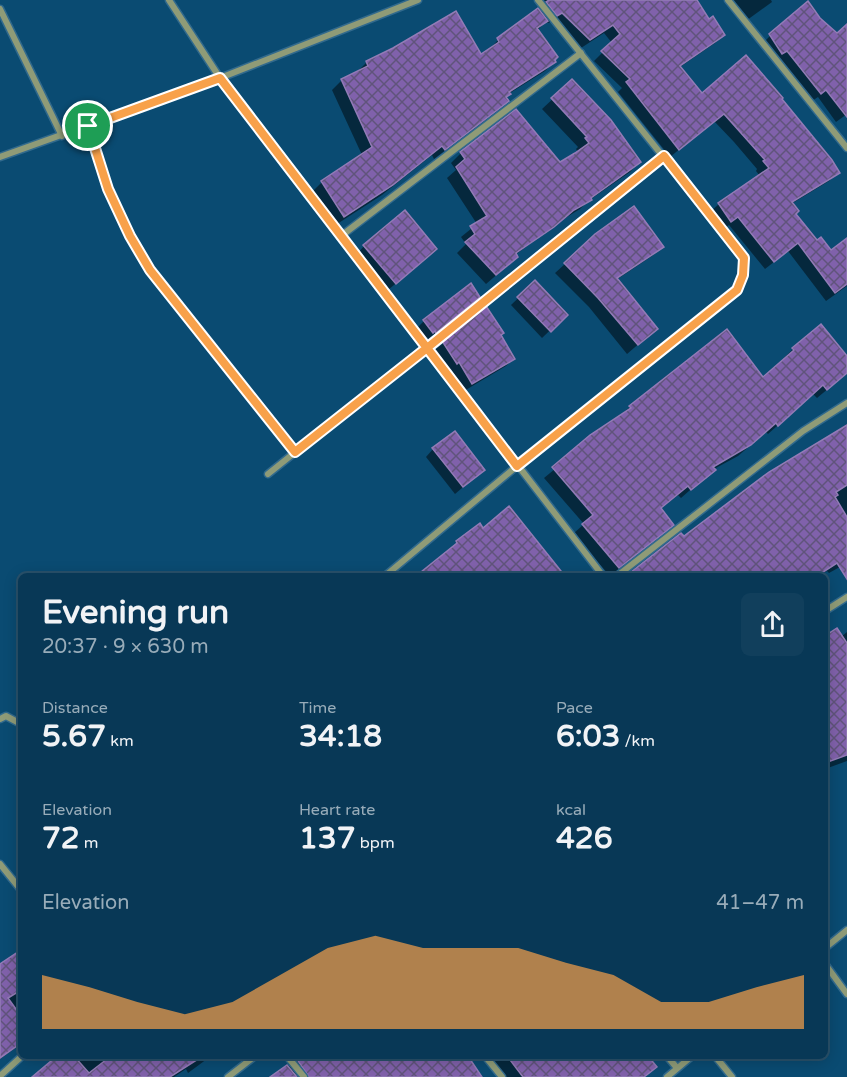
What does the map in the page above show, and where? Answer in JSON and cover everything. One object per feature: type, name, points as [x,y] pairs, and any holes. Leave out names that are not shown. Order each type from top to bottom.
[{"type":"street","points":[[168,0],[220,78],[601,573]]},
{"type":"street","points":[[0,157],[220,78],[418,0]]},
{"type":"street","points":[[390,573],[517,466],[737,290],[743,275],[744,258],[538,0]]},
{"type":"street","points":[[728,0],[847,148]]},
{"type":"street","points":[[0,9],[62,136]]},
{"type":"street","points":[[342,236],[581,52]]},
{"type":"street","points":[[88,126],[108,189],[130,236],[150,270],[295,452]]},
{"type":"street","points":[[268,474],[664,156]]},
{"type":"street","points":[[620,573],[803,431],[847,403]]},
{"type":"street","points":[[828,609],[847,597]]},
{"type":"street","points":[[0,718],[6,716],[18,722]]},
{"type":"street","points":[[0,864],[18,886]]},
{"type":"street","points":[[828,946],[847,930]]},
{"type":"street","points":[[828,968],[847,994]]},
{"type":"street","points":[[0,1076],[19,1059]]},
{"type":"street","points":[[228,1077],[251,1059]]},
{"type":"street","points":[[289,1059],[304,1077]]},
{"type":"street","points":[[487,1059],[502,1077]]},
{"type":"street","points":[[670,1059],[677,1068]]},
{"type":"street","points":[[666,1077],[688,1059]]},
{"type":"street","points":[[717,1059],[732,1077]]},
{"type":"building","points":[[549,0],[697,0],[709,19],[713,16],[725,35],[680,66],[702,93],[746,55],[832,160],[840,173],[792,202],[799,211],[796,214],[817,240],[821,237],[831,250],[847,238],[847,284],[835,293],[798,243],[774,262],[738,217],[731,222],[718,203],[769,168],[763,161],[765,160],[724,114],[679,150],[626,82],[630,79],[601,51],[620,34],[613,25],[590,40],[562,13],[557,16],[546,2]]},
{"type":"building","points":[[808,1],[820,18],[837,33],[847,24],[847,117],[826,90],[821,94],[787,51],[782,54],[769,34]]},
{"type":"building","points":[[538,8],[548,21],[537,28],[558,57],[556,62],[509,92],[511,94],[506,97],[509,101],[445,150],[442,146],[393,185],[344,217],[321,181],[372,147],[341,79],[368,66],[366,61],[456,11],[481,54],[499,42],[497,38]]},
{"type":"building","points":[[572,79],[611,120],[641,162],[591,198],[592,200],[574,210],[516,253],[518,257],[496,275],[465,242],[475,234],[470,226],[487,216],[456,167],[465,159],[460,152],[516,109],[560,162],[575,153],[589,143],[585,138],[587,137],[551,98]]},
{"type":"building","points":[[634,206],[664,247],[617,278],[658,329],[638,345],[564,263],[595,234]]},
{"type":"building","points":[[405,210],[437,249],[396,284],[363,245]]},
{"type":"building","points":[[535,280],[568,315],[551,332],[517,297]]},
{"type":"building","points":[[471,283],[480,297],[436,333],[435,331],[433,333],[423,320]]},
{"type":"building","points":[[486,306],[504,333],[501,335],[515,359],[472,384],[459,362],[457,364],[442,341]]},
{"type":"building","points":[[821,324],[847,356],[847,373],[827,390],[823,385],[778,426],[776,423],[751,445],[713,467],[716,470],[691,490],[688,486],[661,508],[674,525],[619,568],[582,524],[593,515],[552,467],[590,435],[631,408],[629,406],[727,329],[763,377],[794,350],[792,348]]},
{"type":"building","points":[[847,425],[847,485],[836,492],[838,495],[835,497],[847,517],[847,579],[837,563],[822,573],[630,573],[681,533],[684,536],[769,472]]},
{"type":"building","points":[[455,431],[485,470],[463,487],[432,448]]},
{"type":"building","points":[[509,506],[563,573],[420,573],[480,523],[483,528]]},
{"type":"building","points":[[837,628],[847,643],[847,755],[828,762],[828,634]]},
{"type":"building","points":[[18,952],[18,992],[8,998],[18,1012],[18,1045],[0,1058],[0,964]]},
{"type":"building","points":[[53,1059],[77,1059],[89,1073],[107,1059],[198,1059],[170,1077],[32,1077]]},
{"type":"building","points":[[297,1059],[470,1059],[482,1077],[309,1077]]},
{"type":"building","points":[[509,1059],[650,1059],[657,1067],[644,1077],[523,1077]]},
{"type":"building","points":[[287,1065],[297,1077],[270,1077]]},
{"type":"route","points":[[88,126],[108,189],[130,236],[150,270],[295,452],[427,348],[517,466],[737,290],[743,275],[744,258],[664,156],[427,348],[220,78],[88,126]]}]
